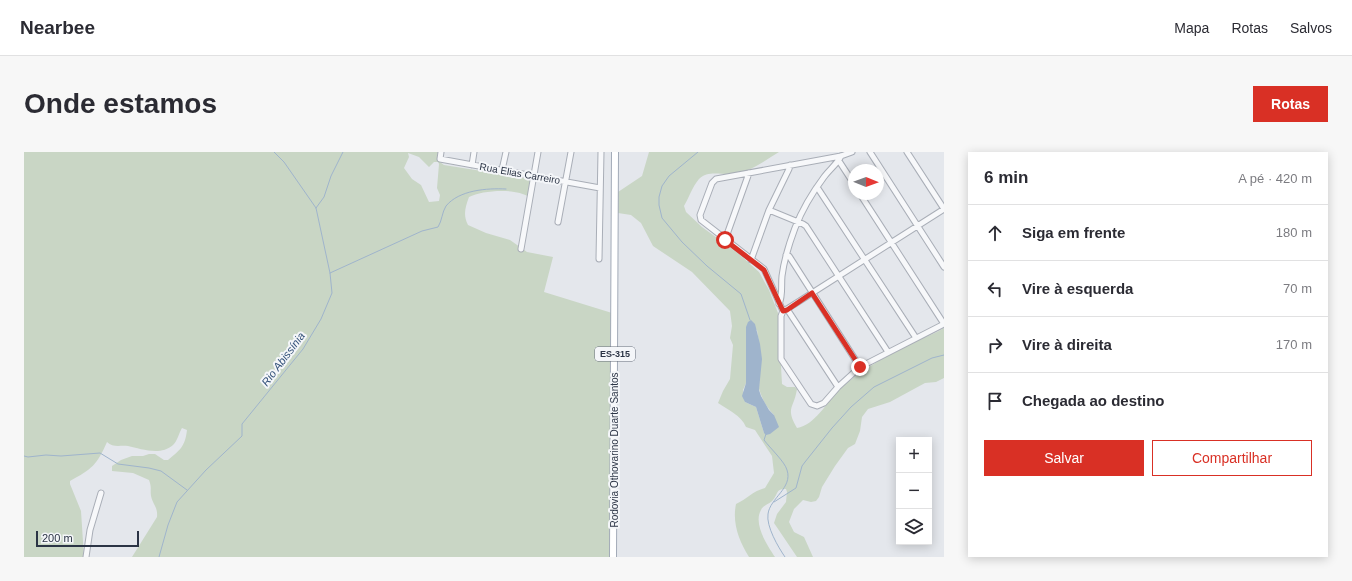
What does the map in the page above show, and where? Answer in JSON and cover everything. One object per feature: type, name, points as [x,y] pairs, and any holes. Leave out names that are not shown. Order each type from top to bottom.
[{"type":"main road","name":"Rodovia Othovarino Duarte Santos","points":[[613,557],[615,152]]},
{"type":"street","name":"Rua Elias Carreiro","points":[[441,152],[440,159],[600,188]]},
{"type":"street","points":[[472,164],[474,152]]},
{"type":"street","points":[[502,170],[506,152]]},
{"type":"street","points":[[521,249],[538,152]]},
{"type":"street","points":[[558,222],[571,152]]},
{"type":"street","points":[[599,259],[601,152]]},
{"type":"street","points":[[779,304],[781,300],[786,255],[797,222],[817,187],[832,166],[840,158],[852,152]]},
{"type":"street","points":[[870,152],[944,267]]},
{"type":"street","points":[[864,200],[891,242],[944,324],[860,367],[838,387],[823,404],[815,406],[809,403],[781,359],[781,316],[785,310],[891,242],[944,209],[907,152]]},
{"type":"street","points":[[838,387],[785,310],[779,304],[764,270],[702,222],[700,215],[714,180],[829,158],[840,158]]},
{"type":"street","points":[[829,158],[832,166]]},
{"type":"street","points":[[840,158],[848,173]]},
{"type":"street","points":[[751,260],[769,210],[790,165]]},
{"type":"street","points":[[725,240],[749,173]]},
{"type":"street","points":[[817,187],[916,338]]},
{"type":"street","points":[[769,210],[806,226],[888,352]]},
{"type":"street","points":[[786,255],[795,266],[860,367]]},
{"type":"street","points":[[784,268],[795,266]]},
{"type":"street","points":[[773,289],[782,287]]},
{"type":"street","points":[[86,557],[90,530],[101,493]]},
{"type":"green space","points":[[24,152],[438,152],[437,160],[444,165],[532,179],[529,197],[516,192],[499,191],[482,193],[469,197],[465,211],[465,218],[468,225],[486,233],[510,240],[527,252],[553,257],[544,292],[612,313],[611,557],[132,557],[157,517],[157,511],[151,496],[149,480],[133,473],[112,471],[112,466],[121,460],[132,456],[143,456],[149,454],[155,454],[164,460],[168,460],[179,451],[185,440],[187,430],[182,428],[174,444],[163,450],[151,451],[128,446],[114,446],[107,442],[93,466],[70,481],[81,511],[84,557],[24,557]],"holes":[[[408,153],[419,157],[429,167],[434,162],[438,162],[439,164],[437,188],[440,195],[439,201],[429,202],[421,185],[412,179],[404,168],[409,157]]]},
{"type":"green space","points":[[649,152],[779,152],[756,166],[738,173],[710,174],[703,176],[694,185],[684,206],[686,212],[702,227],[739,254],[759,272],[769,290],[778,313],[782,384],[787,387],[795,387],[797,389],[791,412],[793,421],[797,428],[809,423],[815,418],[839,390],[867,368],[898,350],[944,328],[944,378],[936,382],[925,383],[890,402],[868,409],[862,417],[860,431],[855,444],[848,448],[835,466],[822,487],[819,497],[816,501],[811,502],[803,500],[794,509],[789,522],[794,532],[804,537],[813,557],[797,557],[774,523],[777,514],[786,502],[786,489],[779,490],[775,498],[762,508],[759,516],[762,534],[775,557],[749,557],[742,545],[737,532],[735,518],[736,504],[757,491],[765,488],[774,473],[772,456],[755,430],[746,427],[738,416],[718,403],[730,379],[733,345],[730,338],[732,326],[730,311],[692,272],[653,246],[641,223],[631,215],[618,213],[618,192],[642,176]],"holes":[[[746,327],[757,330],[760,350],[759,389],[765,403],[774,415],[764,433],[756,407],[745,402],[743,390],[746,383]]]},
{"type":"water","points":[[751,320],[755,324],[762,359],[759,390],[769,410],[774,415],[779,427],[770,434],[766,435],[764,433],[756,407],[745,402],[742,396],[746,383],[746,327],[748,322]]},
{"type":"waterway","name":"Rio Abissínia","points":[[159,557],[168,525],[177,502],[206,470],[242,436],[242,424],[303,349],[321,319],[332,293],[330,273],[316,208],[284,162],[274,152]]},
{"type":"waterway","points":[[316,208],[324,197],[331,176],[343,152]]},
{"type":"waterway","points":[[698,152],[669,176],[662,186],[659,197],[662,218],[682,242],[707,266],[741,294],[750,320]]},
{"type":"waterway","points":[[330,273],[422,231],[438,227],[446,206],[458,196],[474,191],[506,189]]},
{"type":"waterway","points":[[774,502],[796,488],[802,466],[805,462],[851,407],[874,387],[932,358],[944,355]]},
{"type":"waterway","points":[[766,434],[764,440],[786,467],[788,476],[784,488],[773,503],[768,514],[769,524],[773,536],[785,557]]},
{"type":"waterway","points":[[24,456],[61,456],[100,453],[118,464],[161,471],[187,490]]},
{"type":"route","points":[[725,240],[764,270],[783,311],[787,310],[812,293],[860,367]]}]
